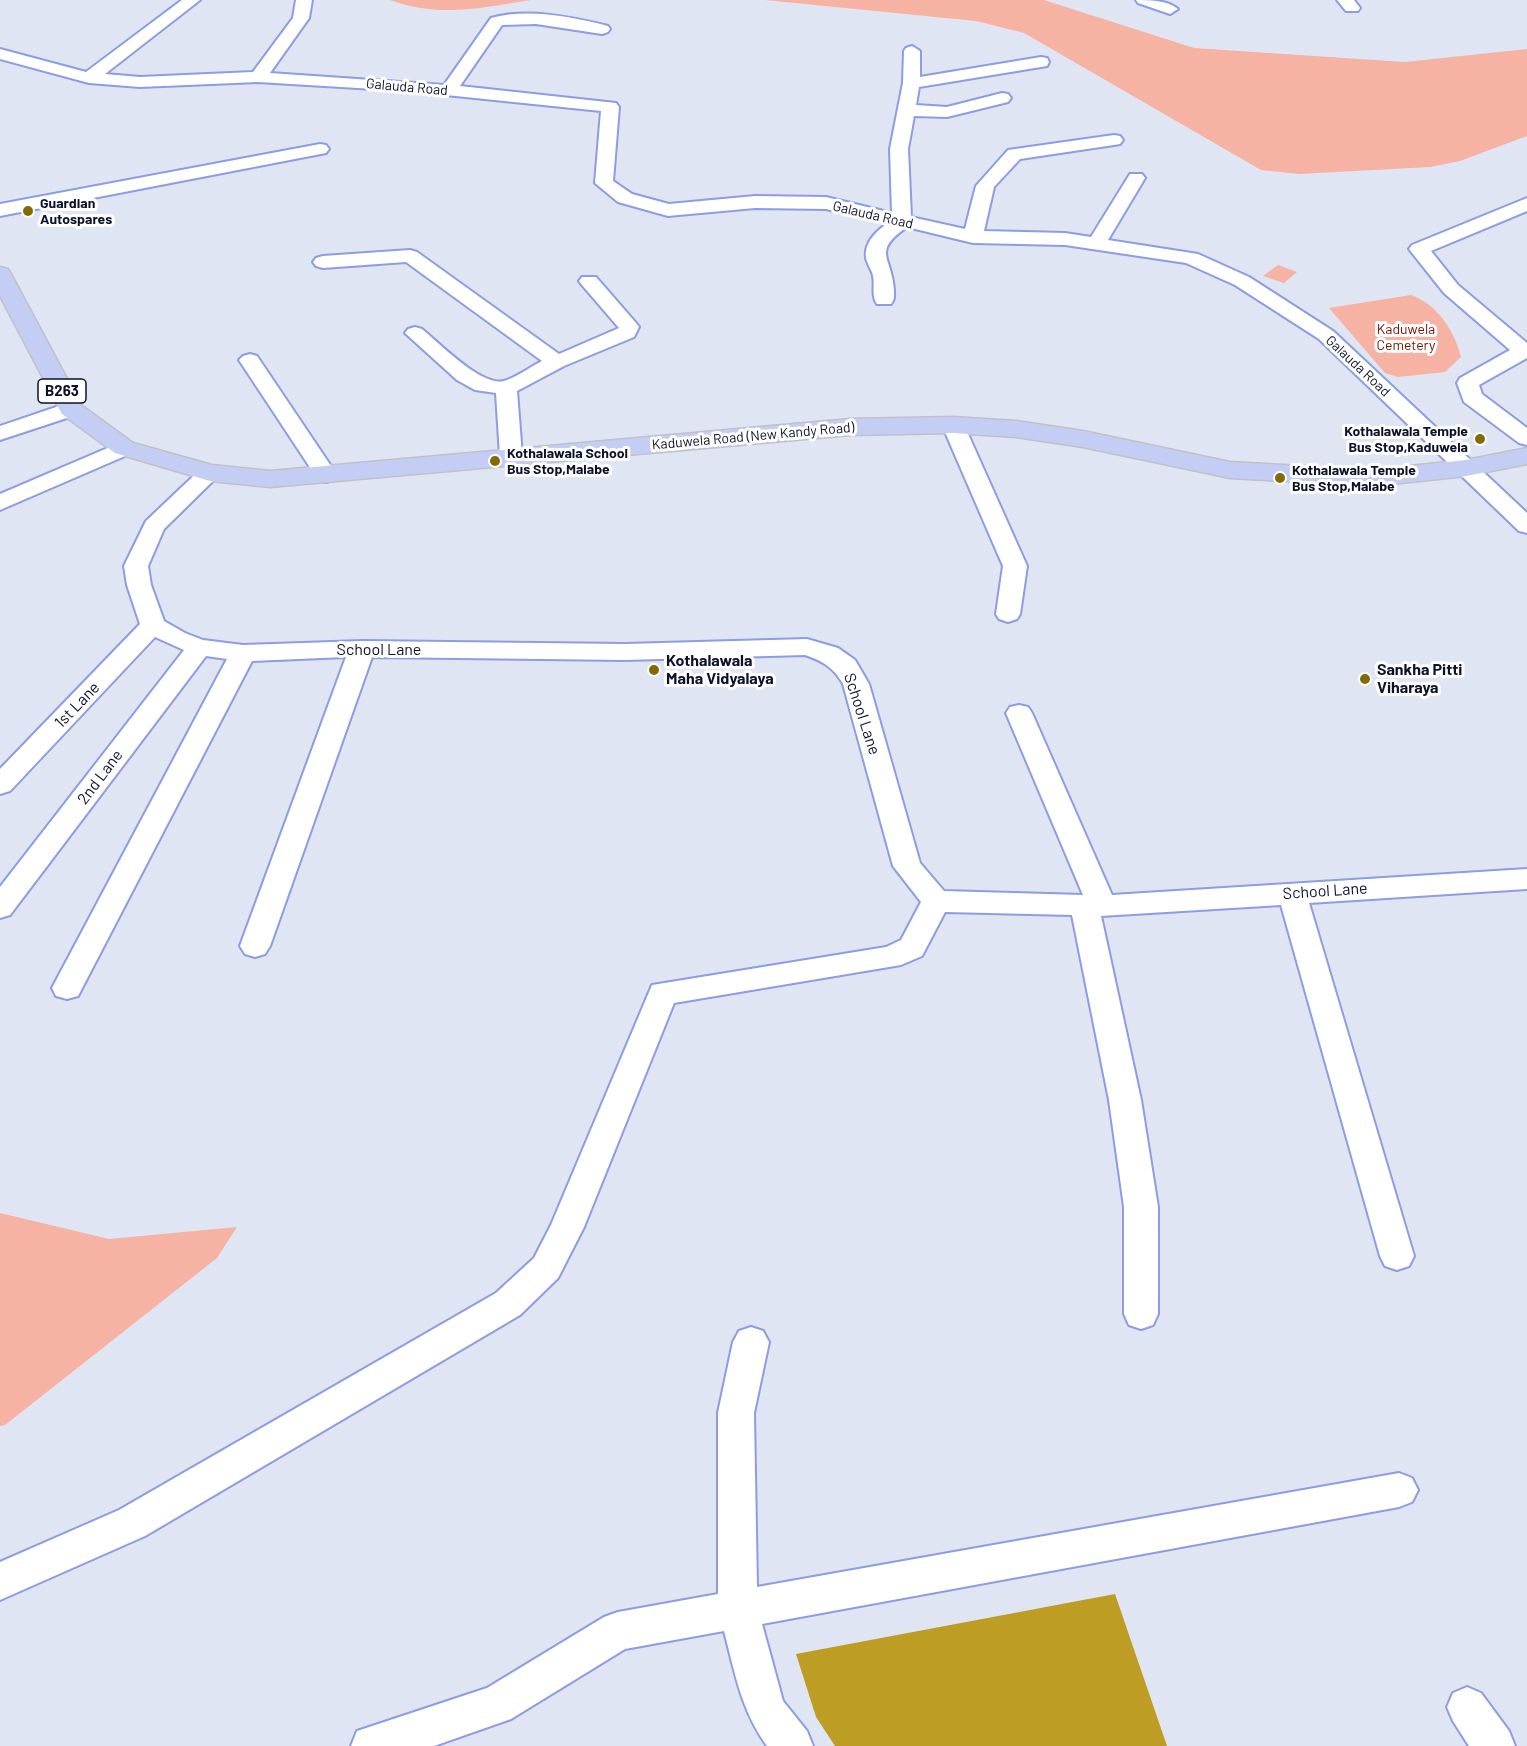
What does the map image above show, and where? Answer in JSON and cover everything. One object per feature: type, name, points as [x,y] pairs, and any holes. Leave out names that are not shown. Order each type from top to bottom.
[{"type":"main road","name":"Kaduwela Road (New Kandy Road)","points":[[0,274],[72,409],[124,448],[210,474],[270,478],[326,475],[511,456],[850,427],[953,425],[1016,429],[1083,439],[1230,470],[1373,478],[1466,468],[1527,456]]},
{"type":"street","points":[[89,78],[192,0]]},
{"type":"street","points":[[258,77],[301,18],[304,0]]},
{"type":"street","points":[[1144,0],[1170,9]]},
{"type":"street","points":[[449,91],[497,21],[530,18],[602,29]]},
{"type":"street","points":[[884,300],[883,274],[876,259],[876,246],[886,233],[902,222],[899,149],[911,83],[912,51]]},
{"type":"street","name":"Galauda Road","points":[[0,54],[89,78],[140,82],[258,77],[610,106],[604,183],[625,198],[668,210],[755,202],[826,203],[973,237],[1065,239],[1191,258],[1242,282],[1326,335],[1527,526]]},
{"type":"street","points":[[911,83],[1041,62]]},
{"type":"street","points":[[906,110],[946,112],[1002,98]]},
{"type":"street","points":[[973,237],[985,186],[1014,154],[1114,140]]},
{"type":"street","points":[[0,210],[320,149]]},
{"type":"street","points":[[1096,244],[1136,178]]},
{"type":"street","points":[[1527,204],[1419,249],[1451,289],[1524,351],[1468,383],[1472,397],[1527,438]]},
{"type":"street","points":[[323,262],[410,256],[557,362]]},
{"type":"street","points":[[415,333],[465,375],[483,385],[506,388],[557,362],[627,333],[629,327],[589,281]]},
{"type":"street","points":[[250,360],[326,475]]},
{"type":"street","points":[[506,388],[511,456]]},
{"type":"street","points":[[0,433],[72,409]]},
{"type":"street","points":[[953,425],[1015,566],[1008,614]]},
{"type":"street","points":[[0,504],[124,448]]},
{"type":"street","points":[[153,625],[139,585],[136,566],[154,526],[210,474]]},
{"type":"street","name":"School Lane","points":[[153,625],[176,639],[200,647],[243,653],[362,649],[625,652],[766,646],[807,647],[829,654],[846,666],[855,684],[907,866],[936,901],[1093,905],[1527,879]]},
{"type":"street","name":"1st Lane","points":[[0,785],[153,625]]},
{"type":"street","name":"2nd Lane","points":[[0,908],[200,647]]},
{"type":"street","points":[[255,946],[362,649]]},
{"type":"street","points":[[67,988],[243,653]]},
{"type":"street","points":[[1020,713],[1093,905],[1141,1207],[1141,1314]]},
{"type":"street","points":[[1293,893],[1397,1256]]},
{"type":"street","points":[[0,1581],[132,1523],[508,1304],[546,1268],[567,1227],[663,993],[890,957],[912,948],[936,901]]},
{"type":"street","points":[[751,1342],[736,1413],[738,1610],[766,1711],[792,1746]]},
{"type":"street","points":[[372,1746],[497,1705],[618,1631],[1399,1490]]},
{"type":"street","points":[[1467,1707],[1494,1746]]},
{"type":"green space","points":[[390,0],[531,0],[460,10],[443,10],[426,9]]},
{"type":"green space","points":[[765,0],[1044,0],[1194,48],[1405,62],[1527,49],[1527,136],[1460,161],[1430,167],[1299,174],[1261,170],[1024,33],[976,21]]},
{"type":"green space","points":[[1278,265],[1297,272],[1284,283],[1263,276]]},
{"type":"green space","name":"Kaduwela Cemetery","points":[[1411,295],[1421,299],[1437,312],[1454,337],[1461,357],[1445,372],[1398,377],[1385,373],[1329,308]]},
{"type":"green space","points":[[0,1213],[109,1239],[237,1227],[217,1258],[5,1425],[0,1426]]},
{"type":"shaded area","points":[[1115,1594],[1167,1746],[835,1746],[816,1717],[796,1654]]},
{"type":"place","name":"Guardian Autospares","points":[[28,211]]},
{"type":"place","name":"Kothalawala Temple Bus Stop,Kaduwela","points":[[1480,439]]},
{"type":"place","name":"Kothalawala School Bus Stop,Malabe","points":[[495,461]]},
{"type":"place","name":"Kothalawala Temple Bus Stop,Malabe","points":[[1280,478]]},
{"type":"place","name":"Kothalawala Maha Vidyalaya","points":[[654,670]]},
{"type":"place","name":"Sankha Pitti Viharaya","points":[[1365,679]]}]
